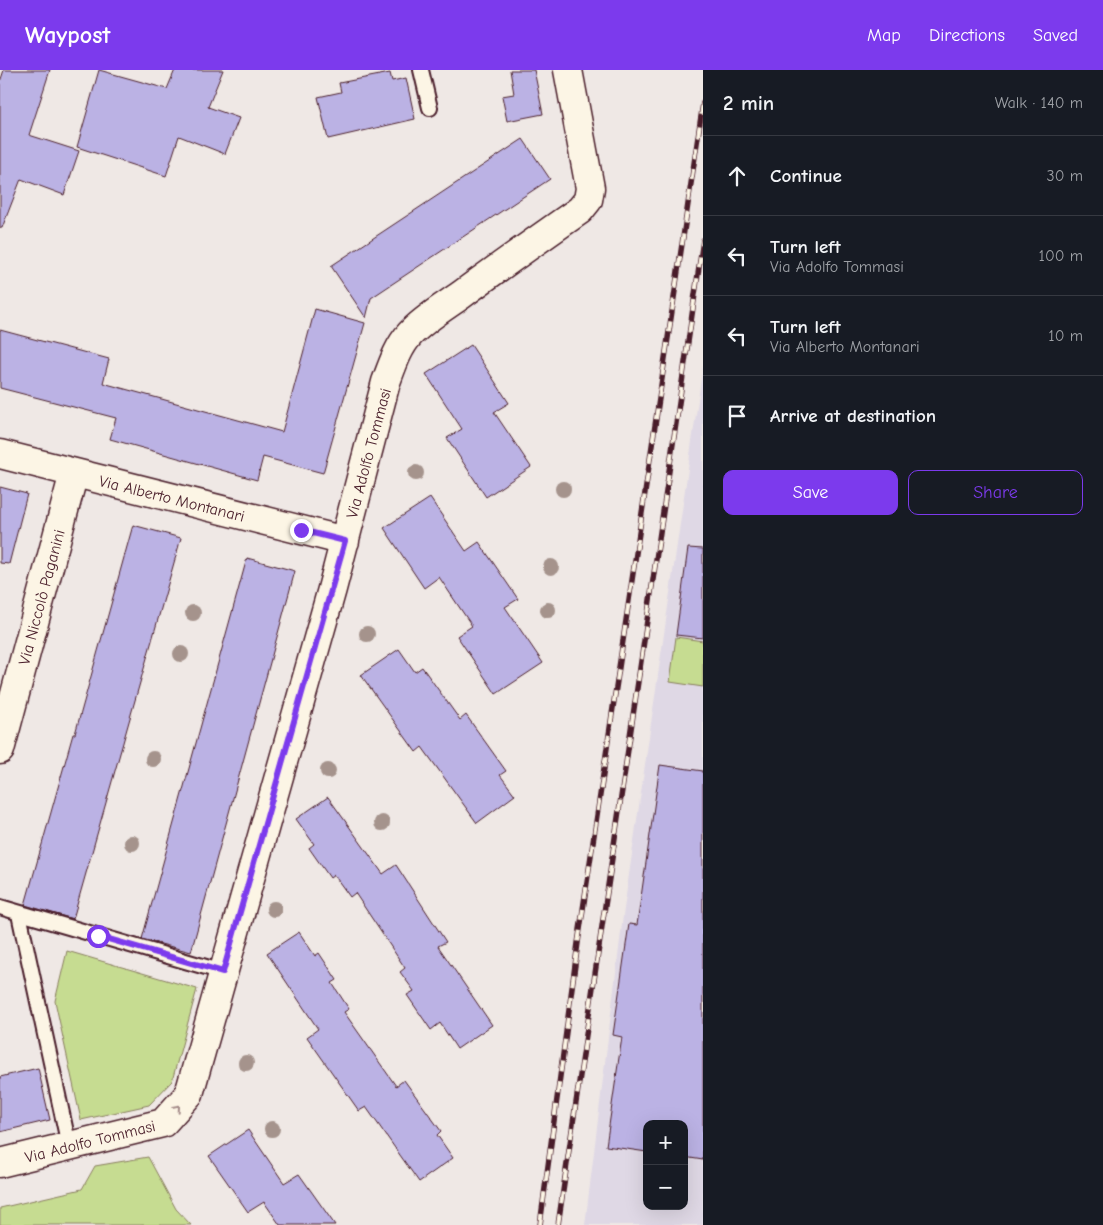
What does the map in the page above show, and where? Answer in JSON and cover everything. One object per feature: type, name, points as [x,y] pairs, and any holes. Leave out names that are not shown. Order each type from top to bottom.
[{"type":"street","name":"Via Adolfo Tommasi","points":[[0,1163],[163,1123],[189,1094],[345,541],[386,382],[402,346],[409,335],[488,275],[580,210],[588,200],[590,188],[568,70]]},
{"type":"street","name":"Via Alberto Montanari","points":[[0,454],[345,541]]},
{"type":"street","name":"Via Niccolò Paganini","points":[[0,750],[74,473]]},
{"type":"lane","points":[[421,70],[430,108]]},
{"type":"lane","points":[[0,907],[223,972]]},
{"type":"lane","points":[[19,914],[70,1146]]},
{"type":"shaded area","points":[[703,366],[703,1225],[585,1225],[623,916]]},
{"type":"green space","points":[[676,637],[703,641],[703,687],[670,682]]},
{"type":"green space","points":[[67,951],[197,989],[172,1081],[149,1105],[81,1120],[55,1001]]},
{"type":"green space","points":[[148,1157],[176,1209],[191,1225],[0,1225],[0,1208],[82,1189],[95,1166]]},
{"type":"building","points":[[4,70],[50,70],[29,135],[79,151],[64,195],[21,179],[2,228],[0,228],[0,82]]},
{"type":"building","points":[[99,70],[167,89],[175,70],[223,70],[208,107],[239,118],[225,154],[179,136],[166,176],[77,147]]},
{"type":"building","points":[[510,70],[534,70],[543,114],[507,121],[502,96],[514,94]]},
{"type":"building","points":[[390,73],[392,81],[406,78],[415,119],[328,139],[318,97],[341,92],[339,83]]},
{"type":"building","points":[[523,139],[550,179],[371,298],[366,318],[331,266]]},
{"type":"building","points":[[315,309],[365,323],[323,473],[263,457],[257,480],[110,439],[116,418],[0,388],[0,330],[109,359],[103,383],[282,432]]},
{"type":"building","points":[[471,345],[509,403],[494,412],[531,467],[486,497],[447,438],[462,429],[426,374]]},
{"type":"building","points":[[0,487],[27,494],[9,564],[0,563]]},
{"type":"building","points":[[430,498],[466,551],[479,542],[518,599],[505,607],[543,663],[496,694],[457,636],[472,626],[439,577],[424,588],[384,528]]},
{"type":"building","points":[[133,525],[181,538],[73,919],[25,905]]},
{"type":"building","points":[[688,548],[703,549],[703,638],[676,635]]},
{"type":"building","points":[[247,558],[295,571],[191,952],[142,939]]},
{"type":"building","points":[[399,649],[415,672],[422,667],[460,720],[466,715],[506,771],[500,775],[515,795],[477,823],[422,747],[416,752],[361,675]]},
{"type":"building","points":[[660,765],[703,771],[703,1160],[688,1158],[688,1120],[643,1120],[643,1151],[606,1146],[622,1037],[613,1035],[629,924],[637,925]]},
{"type":"building","points":[[328,797],[383,874],[396,865],[446,942],[438,946],[492,1025],[457,1049],[440,1023],[431,1030],[407,995],[414,991],[400,972],[405,968],[355,893],[350,897],[334,875],[330,878],[309,848],[314,844],[296,819]]},
{"type":"building","points":[[299,932],[315,956],[319,953],[337,980],[332,983],[349,1009],[344,1012],[396,1086],[404,1080],[441,1131],[437,1135],[453,1158],[419,1182],[366,1107],[359,1111],[307,1037],[318,1029],[267,953]]},
{"type":"building","points":[[38,1068],[50,1120],[0,1132],[0,1077]]},
{"type":"building","points":[[248,1130],[284,1183],[299,1174],[335,1225],[280,1225],[264,1202],[248,1212],[209,1156]]},
{"type":"railway","points":[[540,1225],[578,943],[703,103]]},
{"type":"railway","points":[[558,1225],[703,240]]},
{"type":"route","points":[[98,936],[223,972],[345,541],[301,530]]}]
